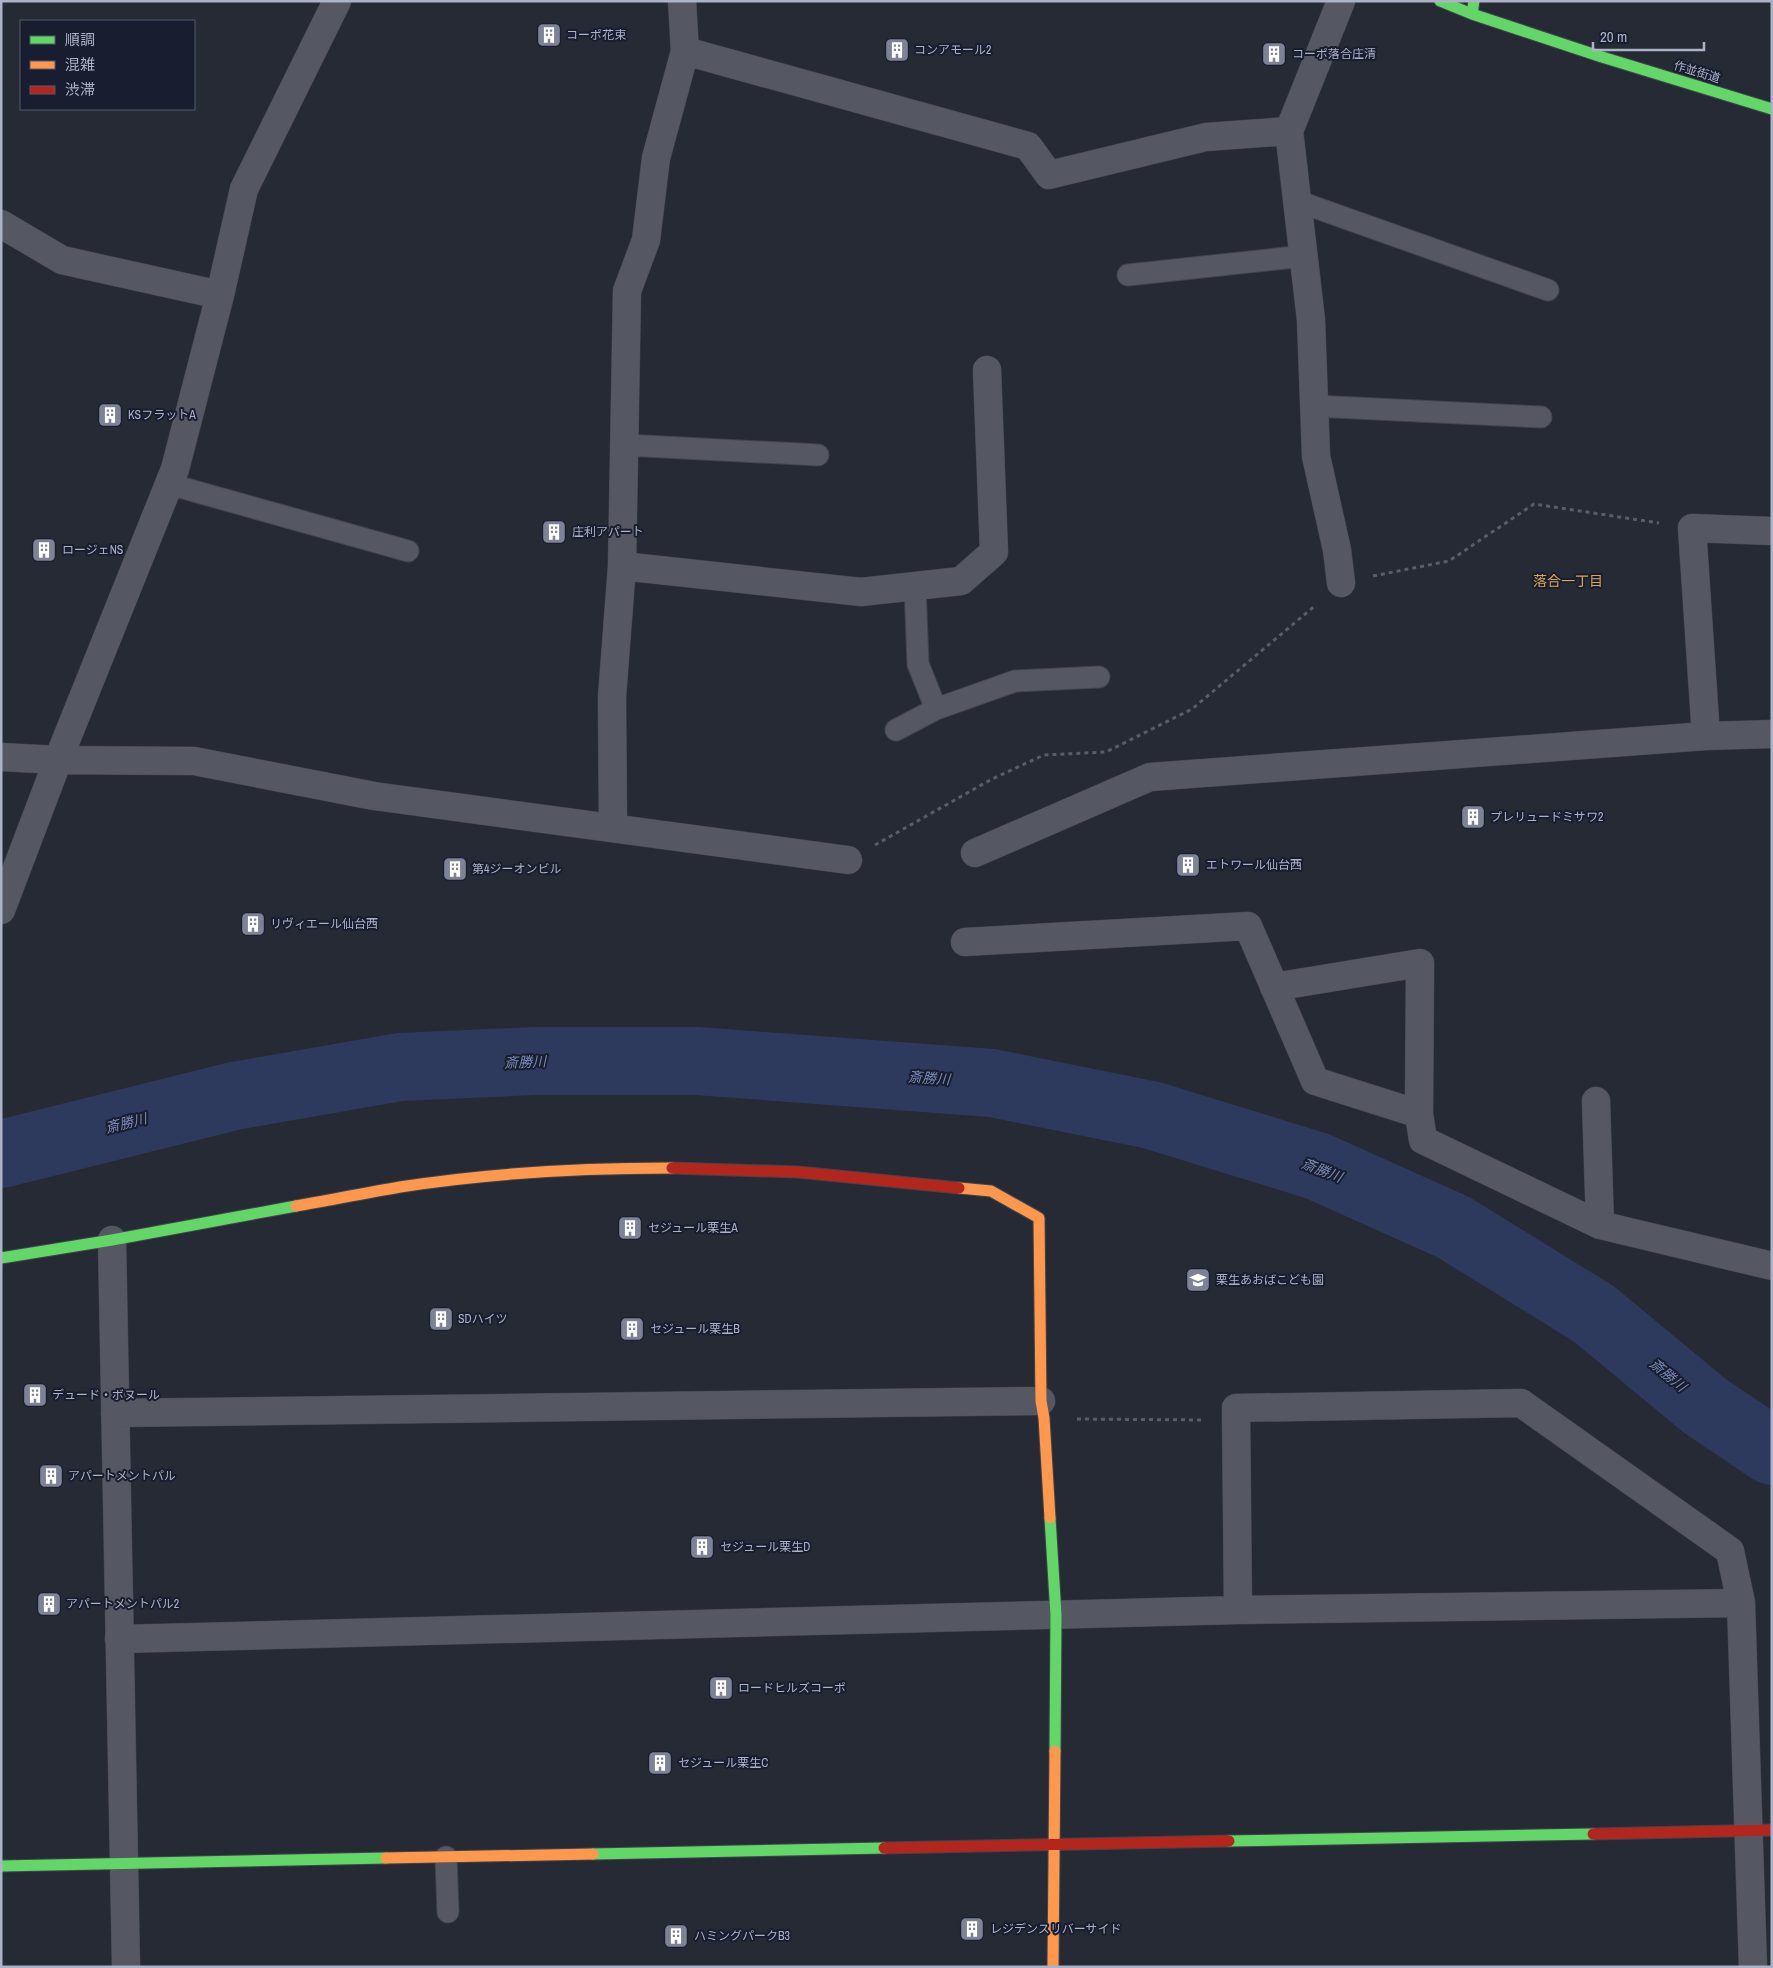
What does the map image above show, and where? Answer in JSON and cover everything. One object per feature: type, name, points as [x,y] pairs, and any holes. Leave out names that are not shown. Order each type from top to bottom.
[{"type":"main road","name":"作並街道","points":[[1440,1],[1472,14],[1602,57],[1772,109]]},
{"type":"main road","points":[[1472,14],[1474,1]]},
{"type":"main road","points":[[1,1258],[112,1240],[402,1187],[491,1176],[602,1168],[700,1168],[798,1172],[992,1191],[1039,1218],[1043,1410],[1056,1614],[1053,1967]]},
{"type":"main road","points":[[1,1866],[124,1865],[1760,1830]]},
{"type":"street","points":[[1,910],[58,760],[175,469],[220,295],[244,189],[337,1]]},
{"type":"street","points":[[613,828],[612,697],[622,566],[628,291],[646,240],[656,158],[685,50],[682,1]]},
{"type":"street","points":[[1341,1],[1290,131],[1311,320],[1316,456],[1337,550],[1341,583]]},
{"type":"street","points":[[685,50],[1028,146],[1049,175],[1206,137],[1290,131]]},
{"type":"street","points":[[1,224],[62,260],[220,295]]},
{"type":"street","points":[[622,566],[861,592],[961,581],[994,552],[987,370]]},
{"type":"street","points":[[1706,736],[1692,528],[1772,531]]},
{"type":"street","points":[[975,853],[1150,777],[1706,736],[1772,734]]},
{"type":"street","points":[[1,757],[58,760],[194,760],[374,796],[848,860]]},
{"type":"street","points":[[965,942],[1248,926],[1315,1081],[1419,1114]]},
{"type":"street","points":[[1274,987],[1420,963],[1419,1114],[1422,1140],[1600,1225],[1772,1266]]},
{"type":"street","points":[[1596,1101],[1600,1225]]},
{"type":"street","points":[[112,1240],[126,1967]]},
{"type":"street","points":[[1238,1610],[1236,1408],[1521,1404],[1730,1551],[1741,1603],[1760,1830],[1753,1967]]},
{"type":"street","points":[[115,1413],[1043,1410]]},
{"type":"street","points":[[119,1639],[1056,1614],[1741,1603]]},
{"type":"lane","points":[[1297,201],[1548,290]]},
{"type":"lane","points":[[1128,275],[1304,256]]},
{"type":"lane","points":[[1314,406],[1542,417]]},
{"type":"lane","points":[[624,445],[818,455]]},
{"type":"lane","points":[[169,484],[408,551]]},
{"type":"lane","points":[[915,586],[918,664],[936,709]]},
{"type":"lane","points":[[896,730],[936,709],[1015,681],[1099,677]]},
{"type":"lane","points":[[446,1857],[448,1912]]},
{"type":"path","points":[[848,860],[992,778],[1044,755],[1106,752],[1192,709],[1341,583],[1450,561],[1534,504],[1692,528]]},
{"type":"path","points":[[1043,1410],[1237,1420]]},
{"type":"waterway","name":"斎勝川","points":[[1,1154],[234,1096],[400,1067],[536,1061],[697,1061],[992,1083],[1151,1115],[1317,1166],[1453,1227],[1594,1314],[1705,1406],[1772,1451]]},
{"type":"traffic: fast","points":[[1440,1],[1472,14],[1474,1]]},
{"type":"traffic: fast","points":[[1472,14],[1602,57],[1772,109]]},
{"type":"traffic: fast","points":[[1,1258],[112,1240],[296,1206]]},
{"type":"traffic: fast","points":[[1050,1518],[1056,1615],[1055,1751]]},
{"type":"traffic: fast","points":[[1229,1841],[1593,1834]]},
{"type":"traffic: fast","points":[[593,1854],[884,1848]]},
{"type":"traffic: fast","points":[[1,1866],[386,1858]]},
{"type":"traffic: slow","points":[[296,1206],[400,1187],[468,1178],[570,1170],[672,1168]]},
{"type":"traffic: slow","points":[[959,1188],[991,1191],[1039,1218],[1041,1401],[1044,1418],[1050,1518]]},
{"type":"traffic: slow","points":[[1053,1967],[1055,1751]]},
{"type":"traffic: slow","points":[[386,1858],[593,1854]]},
{"type":"traffic: jam","points":[[672,1168],[798,1172],[959,1188]]},
{"type":"traffic: jam","points":[[1593,1834],[1772,1830]]},
{"type":"traffic: jam","points":[[884,1848],[1229,1841]]},
{"type":"place","name":"コーポ花束","points":[[549,35]]},
{"type":"place","name":"コンアモール2","points":[[897,50]]},
{"type":"place","name":"コーポ落合庄清","points":[[1274,54]]},
{"type":"place","name":"KSフラットA","points":[[110,415]]},
{"type":"place","name":"庄利アパート","points":[[554,532]]},
{"type":"place","name":"ロージェNS","points":[[44,550]]},
{"type":"place","name":"プレリュードミサワ2","points":[[1473,817]]},
{"type":"place","name":"エトワール仙台西","points":[[1188,865]]},
{"type":"place","name":"第4ジーオンビル","points":[[455,869]]},
{"type":"place","name":"リヴィエール仙台西","points":[[253,924]]},
{"type":"place","name":"セジュール栗生A","points":[[630,1228]]},
{"type":"place","name":"栗生あおばこども園","points":[[1198,1280]]},
{"type":"place","name":"SDハイツ","points":[[441,1319]]},
{"type":"place","name":"セジュール栗生B","points":[[632,1329]]},
{"type":"place","name":"デュード・ボヌール","points":[[35,1395]]},
{"type":"place","name":"アパートメントパル","points":[[51,1476]]},
{"type":"place","name":"セジュール栗生D","points":[[702,1547]]},
{"type":"place","name":"アパートメントパル2","points":[[49,1604]]},
{"type":"place","name":"ロードヒルズコーポ","points":[[721,1688]]},
{"type":"place","name":"セジュール栗生C","points":[[660,1763]]},
{"type":"place","name":"レジデンスリバーサイド","points":[[972,1929]]},
{"type":"place","name":"ハミングパークB3","points":[[676,1936]]},
{"type":"district","name":"落合一丁目","points":[[1568,581]]}]
